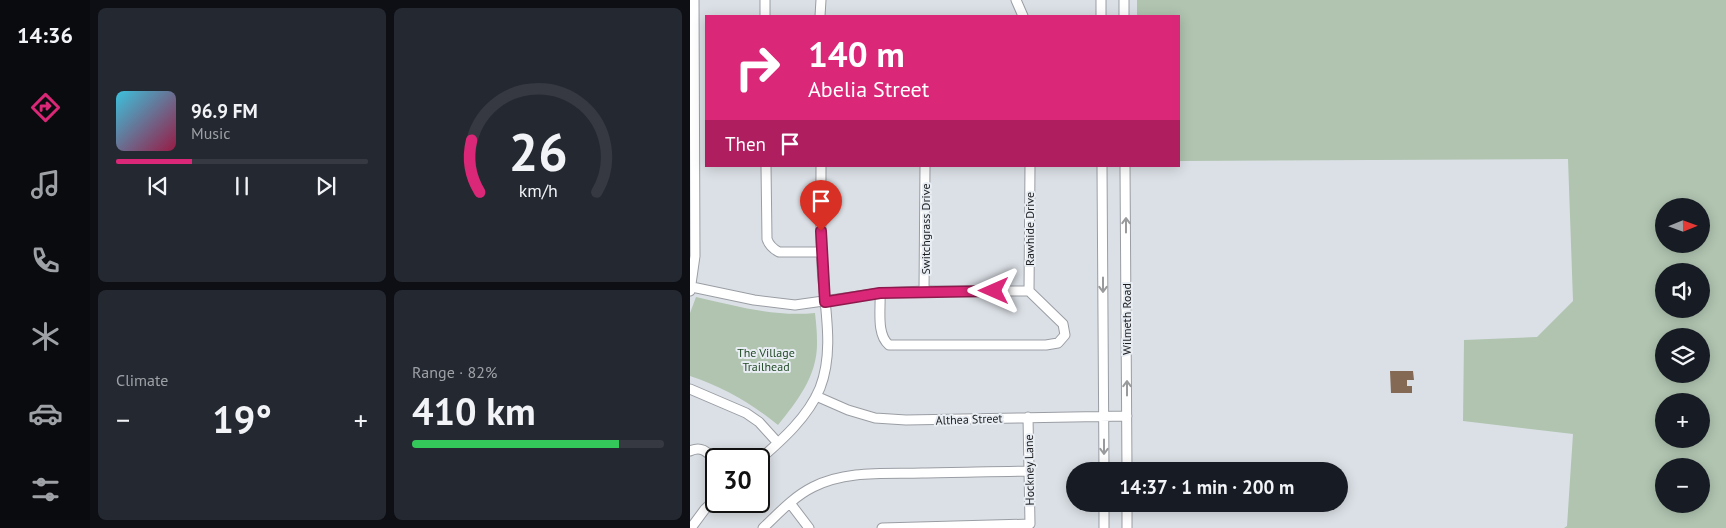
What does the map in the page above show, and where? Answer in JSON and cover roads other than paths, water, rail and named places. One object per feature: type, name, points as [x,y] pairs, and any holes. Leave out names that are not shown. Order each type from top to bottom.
[{"type":"street","points":[[694,0],[695,256],[691,289],[794,305],[880,293],[1029,291],[1063,324],[1065,335],[1058,343],[1046,346],[889,345],[885,342],[881,333],[880,293]]},
{"type":"street","points":[[765,0],[765,15]]},
{"type":"street","points":[[820,15],[821,0]]},
{"type":"street","points":[[1016,0],[1023,15]]},
{"type":"street","points":[[1101,0],[1101,15]]},
{"type":"street","points":[[1124,0],[1124,15]]},
{"type":"street","points":[[766,167],[767,239],[769,244],[774,250],[779,252],[822,252]]},
{"type":"street","points":[[770,450],[796,426],[816,396],[821,386],[826,359],[828,338],[822,252],[821,167]]},
{"type":"street","name":"Switchgrass Drive","points":[[924,291],[925,167]]},
{"type":"street","name":"Rawhide Drive","points":[[1029,291],[1030,167]]},
{"type":"street","name":"Wilmeth Road","points":[[1102,167],[1104,462]]},
{"type":"street","name":"Wilmeth Road","points":[[1125,167],[1127,462]]},
{"type":"street","points":[[690,389],[746,413],[758,422],[778,443]]},
{"type":"street","name":"Althea Street","points":[[816,396],[848,410],[874,418],[906,420],[1127,416]]},
{"type":"street","name":"Hockney Lane","points":[[882,528],[1030,524],[1028,417]]},
{"type":"street","points":[[690,451],[699,448],[705,450]]},
{"type":"street","points":[[763,528],[799,495],[834,479],[852,476],[1028,471]]},
{"type":"street","points":[[790,503],[809,528]]},
{"type":"street","points":[[691,528],[705,509]]},
{"type":"street","points":[[1104,512],[1104,528]]},
{"type":"street","points":[[1127,512],[1128,528]]},
{"type":"park label","name":"The Village Trailhead","points":[[766,359]]}]
